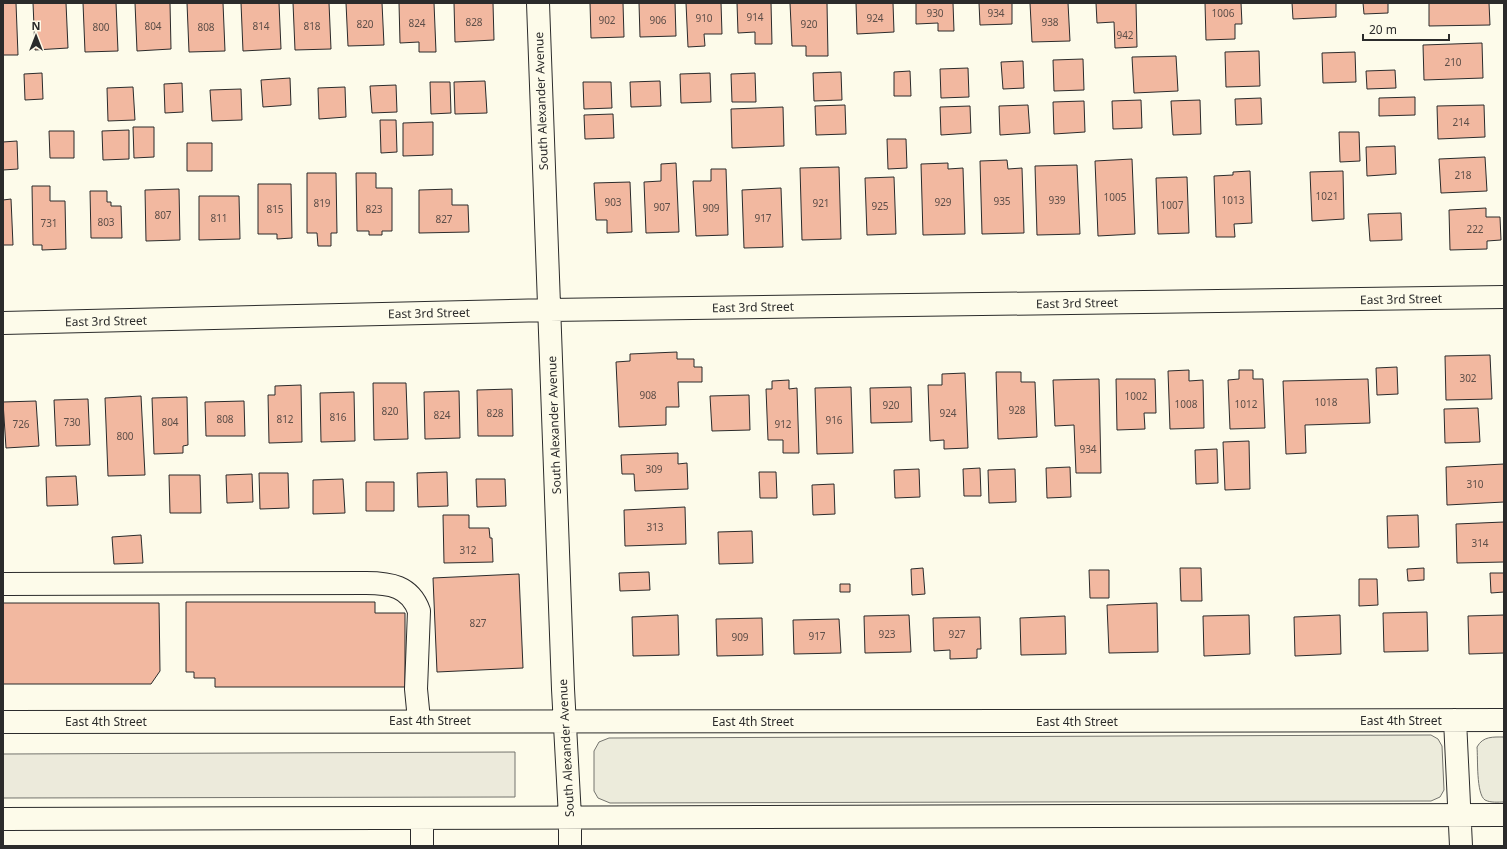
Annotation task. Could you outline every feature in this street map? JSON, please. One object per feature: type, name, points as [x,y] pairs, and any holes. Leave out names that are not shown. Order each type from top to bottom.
[{"type":"street","name":"South Alexander Avenue","points":[[538,3],[570,846]]},
{"type":"street","name":"East 3rd Street","points":[[3,323],[549,310],[1504,297]]},
{"type":"street","points":[[3,584],[366,583],[393,585],[410,596],[416,602],[419,611],[416,689],[419,720]]},
{"type":"street","name":"East 4th Street","points":[[3,722],[419,720],[1504,720]]},
{"type":"street","points":[[1455,720],[1461,846]]},
{"type":"street","points":[[3,819],[1504,815]]},
{"type":"street","points":[[422,819],[422,846]]},
{"type":"shaded area","points":[[1431,735],[1438,739],[1442,746],[1444,790],[1440,797],[1431,801],[610,803],[598,798],[594,791],[594,751],[599,742],[609,738]]},
{"type":"shaded area","points":[[1492,737],[1504,737],[1504,802],[1490,802],[1485,800],[1480,791],[1477,747],[1479,743],[1485,739]]},
{"type":"shaded area","points":[[515,752],[515,797],[3,798],[3,754]]},
{"type":"building","points":[[3,3],[16,3],[18,55],[3,55]]},
{"type":"building","points":[[33,3],[66,3],[68,48],[35,50]]},
{"type":"building","points":[[83,3],[116,3],[118,51],[85,52]]},
{"type":"building","points":[[135,3],[170,3],[171,49],[137,51]]},
{"type":"building","points":[[187,3],[223,3],[225,51],[189,52]]},
{"type":"building","points":[[241,3],[279,3],[281,49],[243,51]]},
{"type":"building","points":[[293,3],[329,3],[331,49],[295,50]]},
{"type":"building","points":[[346,3],[382,3],[384,45],[348,46]]},
{"type":"building","points":[[399,3],[434,3],[436,52],[419,52],[419,42],[400,43]]},
{"type":"building","points":[[454,3],[493,3],[494,40],[455,42]]},
{"type":"building","points":[[590,3],[623,3],[624,37],[591,38]]},
{"type":"building","points":[[639,3],[675,3],[676,36],[640,37]]},
{"type":"building","points":[[686,3],[721,3],[722,34],[704,34],[705,46],[688,47]]},
{"type":"building","points":[[737,3],[771,3],[772,44],[755,44],[755,32],[738,33]]},
{"type":"building","points":[[790,3],[827,3],[828,56],[806,56],[806,46],[792,46]]},
{"type":"building","points":[[856,3],[893,3],[894,32],[857,34]]},
{"type":"building","points":[[916,3],[953,3],[954,31],[938,31],[938,23],[916,24]]},
{"type":"building","points":[[979,3],[1012,3],[1012,24],[980,25]]},
{"type":"building","points":[[1030,3],[1068,3],[1070,41],[1032,42]]},
{"type":"building","points":[[1096,3],[1136,3],[1137,47],[1115,48],[1114,22],[1097,23]]},
{"type":"building","points":[[1205,3],[1241,3],[1242,24],[1235,24],[1235,39],[1206,40]]},
{"type":"building","points":[[1292,3],[1336,3],[1336,17],[1293,19]]},
{"type":"building","points":[[1363,3],[1388,3],[1388,13],[1364,14]]},
{"type":"building","points":[[1429,3],[1489,3],[1490,25],[1429,26]]},
{"type":"building","points":[[1482,43],[1483,78],[1424,80],[1423,45]]},
{"type":"building","points":[[1259,51],[1260,86],[1226,87],[1225,52]]},
{"type":"building","points":[[1355,52],[1356,82],[1323,83],[1322,53]]},
{"type":"building","points":[[1176,56],[1178,91],[1134,93],[1132,57]]},
{"type":"building","points":[[1083,59],[1084,90],[1054,91],[1053,60]]},
{"type":"building","points":[[1023,61],[1024,88],[1003,89],[1001,62]]},
{"type":"building","points":[[968,68],[969,97],[941,98],[940,69]]},
{"type":"building","points":[[1395,70],[1396,88],[1367,89],[1366,71]]},
{"type":"building","points":[[910,71],[911,96],[894,96],[894,72]]},
{"type":"building","points":[[841,72],[842,100],[814,101],[813,73]]},
{"type":"building","points":[[42,73],[43,99],[25,100],[24,74]]},
{"type":"building","points":[[710,73],[711,102],[681,103],[680,74]]},
{"type":"building","points":[[755,73],[756,102],[732,102],[731,74]]},
{"type":"building","points":[[290,78],[291,105],[263,107],[261,80]]},
{"type":"building","points":[[485,81],[487,113],[455,114],[454,82]]},
{"type":"building","points":[[660,81],[661,106],[631,107],[630,82]]},
{"type":"building","points":[[430,82],[450,82],[451,113],[431,114]]},
{"type":"building","points":[[583,82],[611,82],[612,108],[584,109]]},
{"type":"building","points":[[182,83],[183,112],[165,113],[164,84]]},
{"type":"building","points":[[396,85],[397,112],[372,113],[370,86]]},
{"type":"building","points":[[133,87],[135,120],[108,121],[107,88]]},
{"type":"building","points":[[345,87],[346,117],[319,119],[318,88]]},
{"type":"building","points":[[241,89],[242,120],[212,121],[210,90]]},
{"type":"building","points":[[1415,97],[1415,115],[1379,116],[1379,98]]},
{"type":"building","points":[[1261,98],[1262,124],[1236,125],[1235,99]]},
{"type":"building","points":[[1141,100],[1142,128],[1113,129],[1112,101]]},
{"type":"building","points":[[1200,100],[1201,134],[1173,135],[1171,101]]},
{"type":"building","points":[[1084,101],[1085,132],[1054,134],[1053,102]]},
{"type":"building","points":[[845,105],[846,134],[816,135],[815,106]]},
{"type":"building","points":[[1028,105],[1030,133],[1000,135],[999,106]]},
{"type":"building","points":[[1484,105],[1485,137],[1438,139],[1437,106]]},
{"type":"building","points":[[970,106],[971,133],[941,135],[940,107]]},
{"type":"building","points":[[783,107],[784,146],[732,148],[731,109]]},
{"type":"building","points":[[613,114],[614,138],[585,139],[584,115]]},
{"type":"building","points":[[380,120],[396,120],[397,152],[381,153]]},
{"type":"building","points":[[433,122],[433,155],[403,156],[403,123]]},
{"type":"building","points":[[133,127],[154,127],[154,157],[134,158]]},
{"type":"building","points":[[129,130],[129,159],[103,160],[102,131]]},
{"type":"building","points":[[49,131],[74,131],[74,158],[50,158]]},
{"type":"building","points":[[1339,132],[1359,132],[1360,161],[1340,162]]},
{"type":"building","points":[[887,139],[906,139],[907,168],[888,169]]},
{"type":"building","points":[[17,141],[18,169],[3,170],[3,142]]},
{"type":"building","points":[[187,143],[212,143],[212,171],[187,171]]},
{"type":"building","points":[[1395,146],[1396,174],[1367,176],[1366,147]]},
{"type":"building","points":[[1485,157],[1487,191],[1441,193],[1439,159]]},
{"type":"building","points":[[1132,159],[1135,234],[1098,236],[1095,161]]},
{"type":"building","points":[[1007,160],[1008,169],[1022,168],[1024,233],[982,234],[980,161]]},
{"type":"building","points":[[676,163],[679,232],[646,233],[644,182],[661,181],[661,164]]},
{"type":"building","points":[[948,163],[948,169],[963,168],[965,234],[923,235],[921,164]]},
{"type":"building","points":[[1077,165],[1080,234],[1037,235],[1035,166]]},
{"type":"building","points":[[839,167],[841,239],[802,240],[800,168]]},
{"type":"building","points":[[711,169],[726,169],[728,235],[696,236],[693,181],[711,181]]},
{"type":"building","points":[[1250,171],[1252,223],[1234,224],[1235,237],[1216,237],[1214,176],[1233,175],[1233,172]]},
{"type":"building","points":[[1343,171],[1344,219],[1312,221],[1310,172]]},
{"type":"building","points":[[307,173],[336,173],[337,233],[331,233],[331,246],[318,246],[317,233],[307,233]]},
{"type":"building","points":[[356,173],[376,173],[376,188],[392,188],[392,231],[382,231],[382,235],[369,235],[369,231],[357,231]]},
{"type":"building","points":[[894,177],[896,234],[867,235],[865,178]]},
{"type":"building","points":[[1187,177],[1189,233],[1158,234],[1156,178]]},
{"type":"building","points":[[630,182],[632,232],[607,233],[607,220],[596,220],[594,183]]},
{"type":"building","points":[[258,184],[291,184],[292,238],[277,239],[277,234],[258,234]]},
{"type":"building","points":[[32,186],[50,186],[50,201],[65,201],[66,249],[42,250],[42,245],[33,245]]},
{"type":"building","points":[[781,188],[783,247],[744,248],[742,190]]},
{"type":"building","points":[[179,189],[180,240],[146,241],[145,190]]},
{"type":"building","points":[[452,189],[452,205],[468,205],[469,232],[419,233],[419,190]]},
{"type":"building","points":[[90,191],[107,191],[107,202],[111,202],[111,206],[121,206],[122,238],[91,238]]},
{"type":"building","points":[[199,196],[239,196],[240,239],[199,240]]},
{"type":"building","points":[[11,199],[13,245],[3,245],[3,200]]},
{"type":"building","points":[[1486,208],[1486,217],[1500,217],[1501,240],[1487,241],[1487,249],[1450,250],[1449,210]]},
{"type":"building","points":[[1401,213],[1402,240],[1370,241],[1368,214]]},
{"type":"building","points":[[677,352],[677,359],[694,359],[694,367],[702,367],[702,382],[678,382],[679,407],[666,407],[666,425],[619,427],[616,362],[630,361],[630,354]]},
{"type":"building","points":[[1490,355],[1492,399],[1446,400],[1445,356]]},
{"type":"building","points":[[1397,367],[1398,394],[1377,395],[1376,368]]},
{"type":"building","points":[[1189,370],[1189,381],[1203,380],[1204,428],[1170,429],[1168,371]]},
{"type":"building","points":[[1239,370],[1253,370],[1253,379],[1263,379],[1265,428],[1230,429],[1228,380],[1239,379]]},
{"type":"building","points":[[996,372],[1021,372],[1021,382],[1035,382],[1037,437],[998,439]]},
{"type":"building","points":[[965,373],[968,448],[944,449],[944,440],[930,441],[928,385],[942,385],[942,374]]},
{"type":"building","points":[[1099,379],[1101,473],[1076,473],[1074,425],[1055,426],[1053,380]]},
{"type":"building","points":[[1116,379],[1155,379],[1156,413],[1144,413],[1145,429],[1117,430]]},
{"type":"building","points":[[1368,379],[1370,423],[1305,425],[1306,453],[1286,454],[1283,381]]},
{"type":"building","points":[[789,380],[789,389],[797,388],[799,453],[783,453],[783,440],[768,440],[766,389],[772,389],[772,381]]},
{"type":"building","points":[[373,383],[406,383],[408,439],[374,440]]},
{"type":"building","points":[[301,385],[302,442],[269,443],[268,395],[275,395],[275,386]]},
{"type":"building","points":[[851,387],[853,453],[817,454],[815,388]]},
{"type":"building","points":[[911,387],[912,422],[871,423],[870,388]]},
{"type":"building","points":[[512,389],[513,436],[478,436],[477,390]]},
{"type":"building","points":[[459,391],[460,438],[425,439],[424,392]]},
{"type":"building","points":[[354,392],[355,441],[321,442],[320,393]]},
{"type":"building","points":[[749,395],[750,430],[712,431],[710,396]]},
{"type":"building","points":[[141,396],[145,475],[108,476],[105,398]]},
{"type":"building","points":[[187,397],[188,445],[183,446],[183,453],[154,454],[152,398]]},
{"type":"building","points":[[88,399],[90,445],[56,446],[54,400]]},
{"type":"building","points":[[36,401],[39,446],[6,448],[3,402]]},
{"type":"building","points":[[244,401],[245,436],[206,436],[205,402]]},
{"type":"building","points":[[1478,408],[1480,442],[1445,443],[1444,409]]},
{"type":"building","points":[[1249,441],[1250,489],[1225,490],[1223,442]]},
{"type":"building","points":[[1217,449],[1218,483],[1196,484],[1195,450]]},
{"type":"building","points":[[678,453],[678,464],[687,463],[688,489],[635,491],[634,474],[622,474],[621,455]]},
{"type":"building","points":[[1504,464],[1504,502],[1447,505],[1446,467]]},
{"type":"building","points":[[1070,467],[1071,497],[1047,498],[1046,468]]},
{"type":"building","points":[[980,468],[981,496],[964,496],[963,469]]},
{"type":"building","points":[[919,469],[920,497],[895,498],[894,470]]},
{"type":"building","points":[[1015,469],[1016,502],[989,503],[988,470]]},
{"type":"building","points":[[447,472],[448,506],[418,507],[417,473]]},
{"type":"building","points":[[759,472],[776,472],[777,498],[760,498]]},
{"type":"building","points":[[259,473],[288,473],[289,508],[260,509]]},
{"type":"building","points":[[252,474],[253,502],[227,503],[226,475]]},
{"type":"building","points":[[169,475],[200,475],[201,513],[170,513]]},
{"type":"building","points":[[76,476],[78,505],[47,506],[46,477]]},
{"type":"building","points":[[343,479],[345,513],[313,514],[313,480]]},
{"type":"building","points":[[476,479],[505,479],[506,506],[477,507]]},
{"type":"building","points":[[366,482],[394,482],[394,511],[366,511]]},
{"type":"building","points":[[834,484],[835,514],[813,515],[812,485]]},
{"type":"building","points":[[685,507],[686,544],[625,546],[624,510]]},
{"type":"building","points":[[443,515],[469,515],[469,528],[489,528],[490,538],[492,538],[493,562],[444,563]]},
{"type":"building","points":[[1418,515],[1419,547],[1388,548],[1387,516]]},
{"type":"building","points":[[1504,522],[1504,562],[1457,563],[1456,524]]},
{"type":"building","points":[[752,531],[753,563],[719,564],[718,532]]},
{"type":"building","points":[[141,535],[143,563],[114,564],[112,537]]},
{"type":"building","points":[[923,568],[925,594],[912,595],[911,569]]},
{"type":"building","points":[[1180,568],[1201,568],[1202,601],[1181,601]]},
{"type":"building","points":[[1424,568],[1424,580],[1408,581],[1407,569]]},
{"type":"building","points":[[1089,570],[1109,570],[1109,598],[1090,598]]},
{"type":"building","points":[[649,572],[650,590],[620,591],[619,573]]},
{"type":"building","points":[[1490,573],[1504,573],[1504,592],[1491,593]]},
{"type":"building","points":[[519,574],[523,668],[437,672],[433,578]]},
{"type":"building","points":[[1359,579],[1377,579],[1378,605],[1359,606]]},
{"type":"building","points":[[840,584],[850,584],[850,592],[840,592]]},
{"type":"building","points":[[186,602],[375,602],[375,613],[405,613],[405,687],[215,687],[215,678],[194,678],[194,672],[186,672]]},
{"type":"building","points":[[3,603],[159,603],[160,671],[151,684],[3,684]]},
{"type":"building","points":[[1157,603],[1158,652],[1109,653],[1107,605]]},
{"type":"building","points":[[1427,612],[1428,651],[1384,652],[1383,613]]},
{"type":"building","points":[[678,615],[679,655],[633,656],[632,617]]},
{"type":"building","points":[[909,615],[911,652],[865,653],[864,616]]},
{"type":"building","points":[[1249,615],[1250,654],[1204,656],[1203,616]]},
{"type":"building","points":[[1340,615],[1341,654],[1295,656],[1294,617]]},
{"type":"building","points":[[1504,615],[1504,653],[1469,654],[1468,616]]},
{"type":"building","points":[[1065,616],[1066,654],[1021,655],[1020,618]]},
{"type":"building","points":[[980,617],[981,649],[977,649],[977,658],[950,659],[950,650],[934,651],[933,618]]},
{"type":"building","points":[[762,618],[763,655],[717,656],[716,619]]},
{"type":"building","points":[[839,619],[841,653],[794,654],[793,620]]}]
